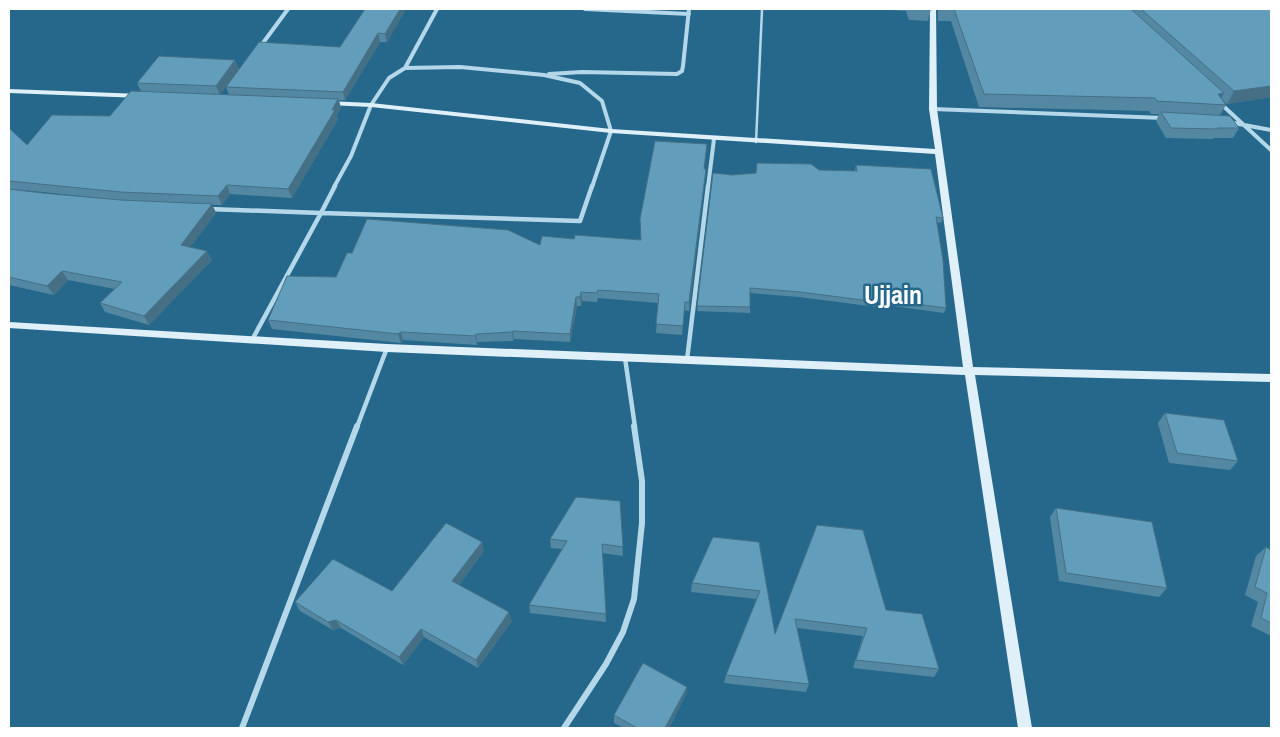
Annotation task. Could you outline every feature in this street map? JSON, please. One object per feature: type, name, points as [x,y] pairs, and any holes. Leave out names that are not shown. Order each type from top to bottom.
[{"type":"street","points":[[255,54],[288,9]]},
{"type":"street","points":[[252,340],[351,156],[371,105],[389,78],[405,68],[437,9]]},
{"type":"street","points":[[585,9],[689,14]]},
{"type":"street","points":[[544,75],[582,72],[677,74],[682,71],[683,66],[689,9]]},
{"type":"street","points":[[933,9],[933,109],[969,371],[1025,728]]},
{"type":"street","points":[[202,208],[580,222],[611,131],[602,101],[580,83],[544,75],[460,67],[405,68]]},
{"type":"street","points":[[9,91],[154,97]]},
{"type":"street","points":[[1213,96],[1271,150]]},
{"type":"street","points":[[321,103],[371,105],[611,131],[756,142],[940,152]]},
{"type":"street","points":[[933,109],[1172,118]]},
{"type":"street","points":[[1226,122],[1242,123],[1271,130]]},
{"type":"street","points":[[687,360],[714,139]]},
{"type":"street","points":[[9,325],[387,348],[625,358],[969,371],[1271,378]]},
{"type":"street","points":[[242,728],[387,348]]},
{"type":"street","points":[[564,728],[606,664],[622,632],[634,599],[642,522],[642,481],[625,358]]},
{"type":"lane","points":[[756,142],[762,10]]},
{"type":"building","points":[[365,9],[400,9],[385,34],[378,33],[343,92],[226,87],[259,42],[340,47]]},
{"type":"building","points":[[954,9],[1131,9],[1224,93],[1218,94],[1226,105],[1157,101],[1155,98],[984,94]]},
{"type":"building","points":[[1141,9],[1271,9],[1271,86],[1234,91]]},
{"type":"building","points":[[159,56],[235,60],[216,86],[137,83]]},
{"type":"building","points":[[131,91],[338,99],[332,110],[335,110],[288,189],[227,185],[218,196],[121,192],[9,181],[9,128],[27,145],[52,115],[110,116]]},
{"type":"building","points":[[1161,112],[1230,116],[1239,128],[1171,128]]},
{"type":"building","points":[[655,141],[707,144],[704,169],[706,169],[689,302],[685,302],[683,326],[656,324],[659,294],[598,290],[597,293],[581,292],[580,297],[576,297],[570,334],[513,331],[476,334],[475,336],[401,332],[398,334],[268,320],[287,276],[336,277],[347,253],[352,253],[367,219],[508,230],[540,245],[542,236],[574,239],[575,235],[641,240],[640,219]]},
{"type":"building","points":[[757,163],[811,164],[819,170],[857,171],[856,165],[931,169],[943,218],[936,217],[943,260],[946,308],[878,299],[878,302],[750,288],[750,307],[697,306],[713,173],[732,175],[756,173]]},
{"type":"building","points":[[9,189],[121,200],[212,204],[181,245],[207,251],[144,316],[100,303],[122,282],[62,271],[47,286],[9,277]]},
{"type":"building","points":[[1165,413],[1224,420],[1238,461],[1177,453]]},
{"type":"building","points":[[576,497],[620,501],[623,547],[602,544],[606,614],[529,605],[567,541],[550,539]]},
{"type":"building","points":[[1056,508],[1152,522],[1167,588],[1066,573]]},
{"type":"building","points":[[446,523],[482,542],[452,581],[509,612],[476,660],[421,629],[399,657],[336,620],[328,622],[295,602],[333,559],[392,591]]},
{"type":"building","points":[[817,525],[863,530],[886,610],[922,614],[939,669],[856,660],[867,628],[795,619],[809,684],[726,675],[760,591],[692,583],[713,537],[759,542],[775,634]]},
{"type":"building","points":[[1266,547],[1271,550],[1271,623],[1261,618],[1267,593],[1255,587]]},
{"type":"building","points":[[643,663],[687,687],[665,728],[637,728],[614,715]]},
{"type":"district","name":"Ujjain","points":[[893,294]]}]
